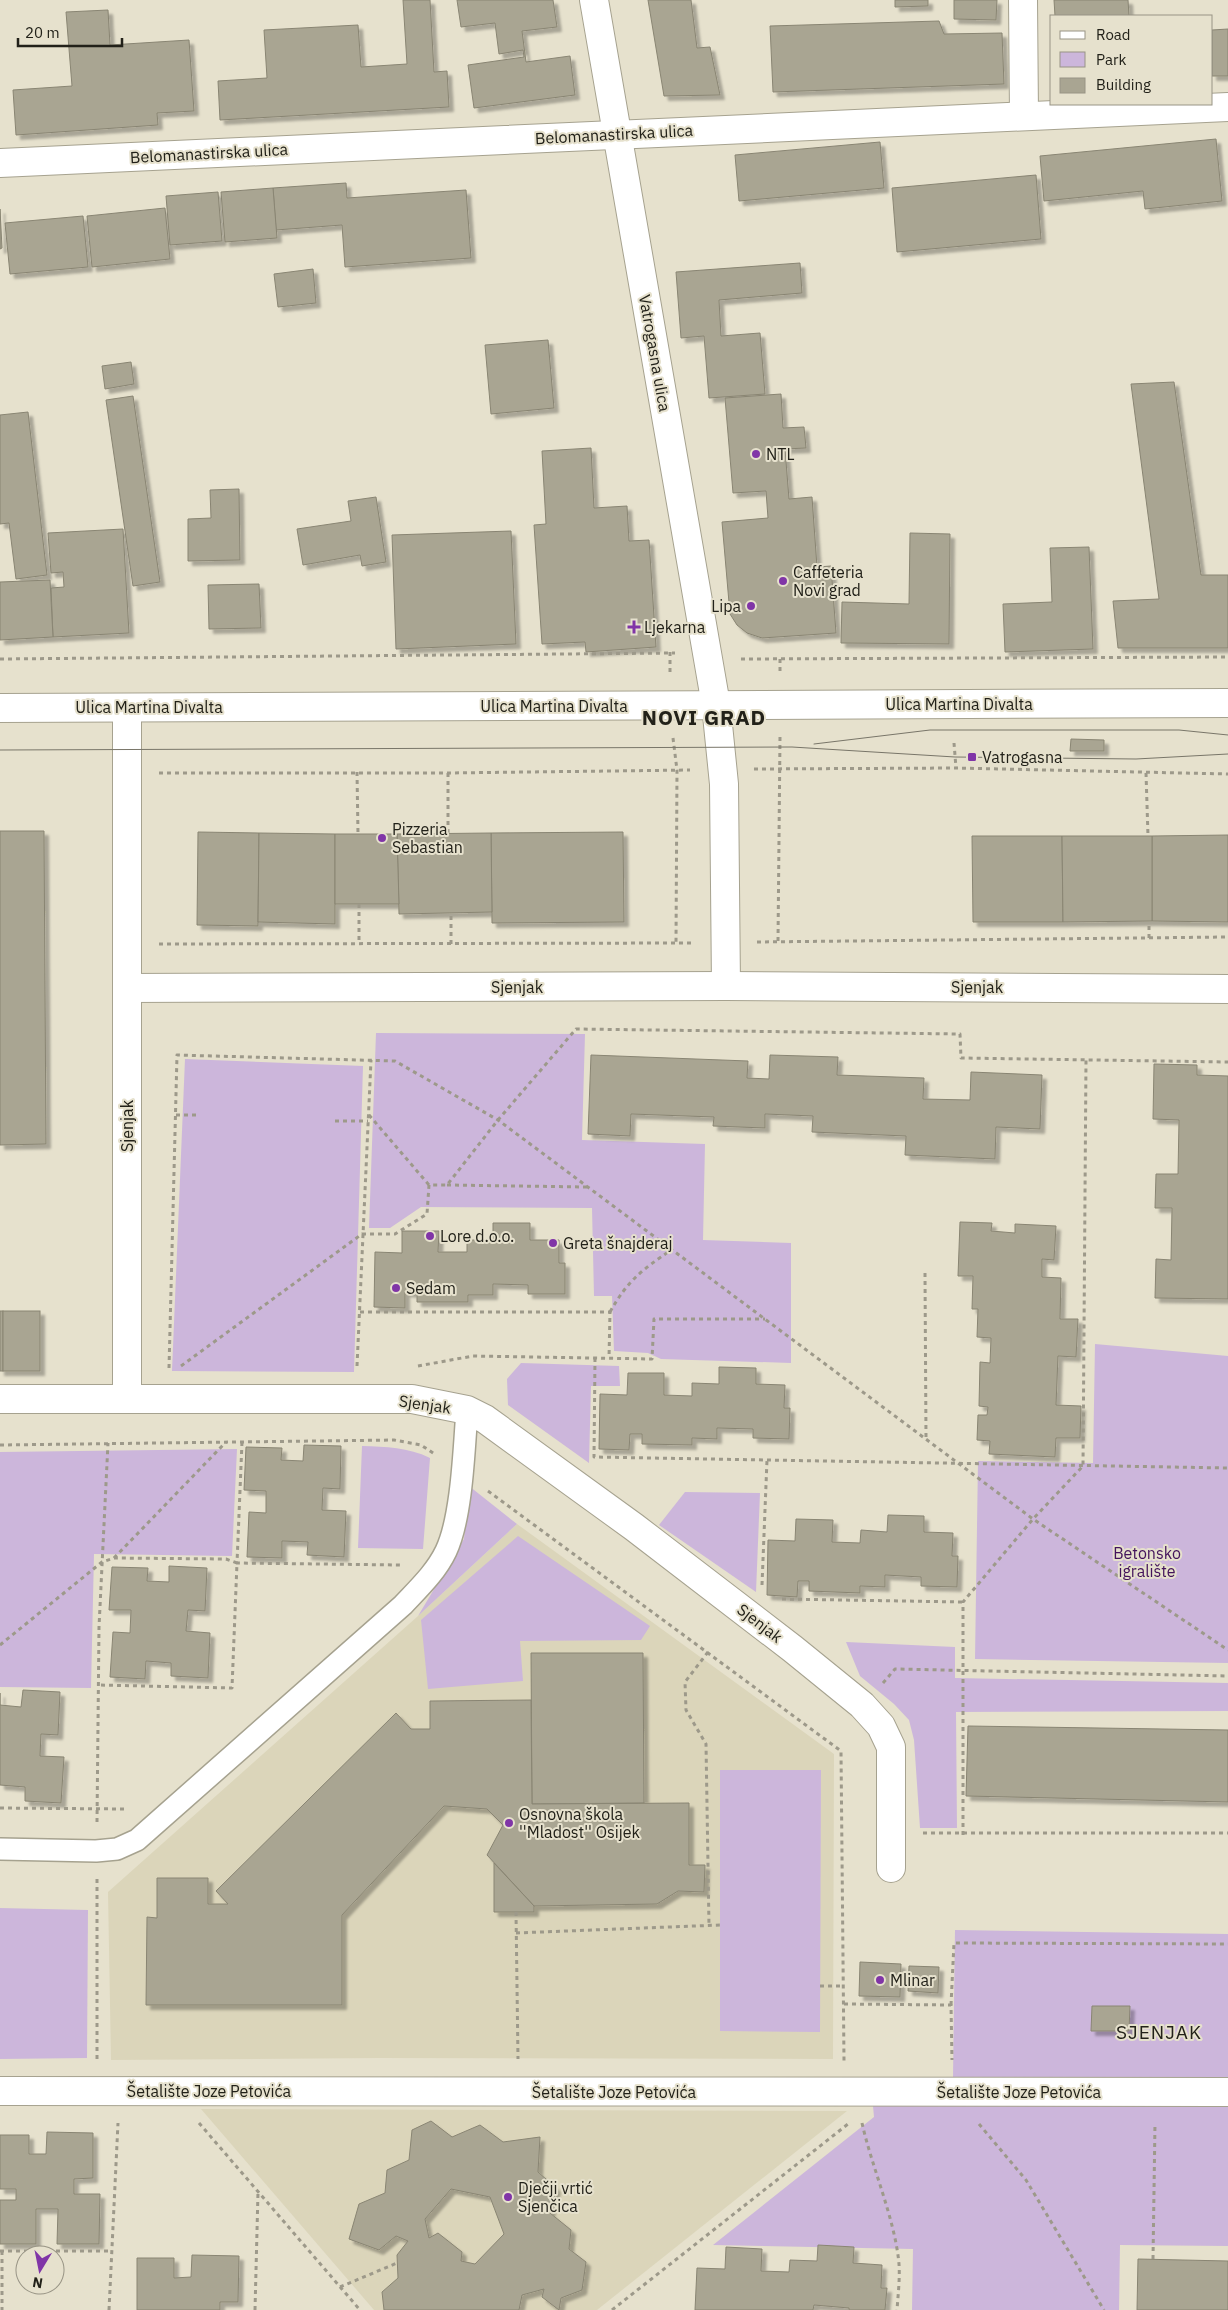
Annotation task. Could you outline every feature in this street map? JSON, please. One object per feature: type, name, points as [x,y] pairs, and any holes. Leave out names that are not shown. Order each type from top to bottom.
[{"type":"street","name":"Vatrogasna ulica","points":[[594,0],[616,134],[704,626],[716,705]]},
{"type":"street","points":[[1023,0],[1024,116]]},
{"type":"street","name":"Belomanastirska ulica","points":[[0,163],[1228,107]]},
{"type":"street","name":"Ulica Martina Divalta","points":[[0,708],[1228,703]]},
{"type":"street","points":[[716,705],[724,769],[726,986]]},
{"type":"street","name":"Sjenjak","points":[[127,708],[127,1387],[412,1399],[467,1410],[502,1430],[634,1527],[793,1649],[862,1705],[881,1726],[891,1747],[891,1868]]},
{"type":"street","name":"Sjenjak","points":[[127,988],[726,986],[1228,988]]},
{"type":"street","points":[[0,1398],[127,1387]]},
{"type":"street","name":"Šetalište Joze Petovića","points":[[0,2091],[518,2092],[855,2100],[952,2092],[1228,2092]]},
{"type":"lane","points":[[0,1849],[117,1849],[137,1840],[403,1605],[437,1566],[447,1549],[454,1524],[462,1471],[467,1410]]},
{"type":"path","points":[[670,652],[670,705],[677,770],[676,942]]},
{"type":"path","points":[[0,659],[670,652],[708,659],[1228,657]]},
{"type":"path","points":[[778,941],[780,659]]},
{"type":"path","points":[[954,743],[956,768]]},
{"type":"path","points":[[157,773],[448,773],[956,768],[1228,774]]},
{"type":"path","points":[[357,772],[358,834]]},
{"type":"path","points":[[448,773],[448,833]]},
{"type":"path","points":[[1146,773],[1148,836]]},
{"type":"path","points":[[359,904],[359,944]]},
{"type":"path","points":[[451,913],[451,944]]},
{"type":"path","points":[[1149,922],[1149,938]]},
{"type":"path","points":[[150,944],[725,943],[1228,937]]},
{"type":"path","points":[[447,1185],[498,1120],[576,1029],[960,1034],[961,1058],[1228,1062]]},
{"type":"path","points":[[127,1387],[169,1376],[177,1055],[395,1061],[498,1120],[1033,1519],[1228,1650]]},
{"type":"path","points":[[963,1834],[963,1602],[1033,1519],[1083,1466],[1086,1059]]},
{"type":"path","points":[[357,1368],[371,1060]]},
{"type":"path","points":[[177,1370],[362,1234],[395,1234],[427,1214],[428,1185],[368,1114]]},
{"type":"path","points":[[176,1115],[196,1115]]},
{"type":"path","points":[[335,1121],[368,1122]]},
{"type":"path","points":[[428,1185],[588,1187]]},
{"type":"path","points":[[608,1358],[610,1312],[624,1289],[640,1272],[671,1250]]},
{"type":"path","points":[[926,1273],[926,1438]]},
{"type":"path","points":[[360,1312],[610,1312]]},
{"type":"path","points":[[415,1366],[473,1356],[652,1359],[654,1319],[765,1319]]},
{"type":"path","points":[[595,1358],[594,1457],[1228,1468]]},
{"type":"path","points":[[0,1445],[394,1440],[421,1445],[462,1471],[841,1751],[844,2004],[855,2100],[869,2155],[887,2206],[899,2264],[897,2310]]},
{"type":"path","points":[[114,1558],[226,1442]]},
{"type":"path","points":[[98,1685],[232,1688],[242,1442]]},
{"type":"path","points":[[108,1443],[98,1685],[96,1850],[108,2091],[112,2251],[109,2310]]},
{"type":"path","points":[[762,1590],[766,1460]]},
{"type":"path","points":[[0,1645],[102,1562],[114,1558],[226,1559],[237,1563],[409,1565]]},
{"type":"path","points":[[781,1599],[963,1602]]},
{"type":"path","points":[[708,1652],[685,1682],[686,1710],[706,1744],[709,1926]]},
{"type":"path","points":[[862,1705],[895,1670],[1228,1676]]},
{"type":"path","points":[[892,1833],[1228,1833]]},
{"type":"path","points":[[516,1912],[518,2092]]},
{"type":"path","points":[[516,1933],[720,1925]]},
{"type":"path","points":[[1104,2310],[1026,2180],[952,2092],[951,2005],[954,1942],[1228,1944]]},
{"type":"path","points":[[820,1986],[844,1986]]},
{"type":"path","points":[[844,2004],[951,2005]]},
{"type":"path","points":[[171,2091],[360,2310]]},
{"type":"path","points":[[1153,2259],[1156,2092]]},
{"type":"path","points":[[612,2310],[855,2100]]},
{"type":"path","points":[[255,2310],[258,2192]]},
{"type":"path","points":[[2,2310],[1,2251],[112,2251]]},
{"type":"path","points":[[340,2287],[397,2263]]},
{"type":"shaded area","name":"Osnovna škola ''Mladost'' Osijek","points":[[517,1524],[834,1754],[833,2059],[378,2058],[111,2060],[108,1892],[418,1616]]},
{"type":"shaded area","name":"Dječji vrtić Sjenčica","points":[[201,2109],[847,2111],[597,2310],[374,2310]]},
{"type":"green space","points":[[376,1033],[585,1034],[582,1140],[705,1144],[703,1240],[791,1243],[791,1363],[661,1359],[648,1353],[614,1351],[612,1296],[594,1296],[592,1208],[421,1207],[390,1228],[369,1228]]},
{"type":"green space","points":[[185,1059],[363,1066],[354,1372],[172,1371]]},
{"type":"green space","name":"Betonsko igralište","points":[[1095,1344],[1228,1356],[1228,1663],[975,1659],[978,1461],[1093,1463]]},
{"type":"green space","points":[[521,1363],[619,1366],[620,1386],[591,1386],[589,1463],[508,1405],[507,1379]]},
{"type":"green space","points":[[362,1446],[405,1450],[430,1458],[423,1549],[358,1548]]},
{"type":"green space","points":[[237,1449],[232,1556],[94,1554],[91,1688],[0,1687],[0,1452]]},
{"type":"green space","points":[[469,1486],[517,1524],[418,1616],[464,1539]]},
{"type":"green space","points":[[685,1492],[760,1493],[756,1592],[659,1525]]},
{"type":"green space","points":[[518,1536],[650,1626],[641,1640],[520,1641],[523,1681],[428,1689],[421,1620]]},
{"type":"green space","points":[[846,1642],[955,1647],[955,1678],[1228,1683],[1228,1711],[956,1712],[957,1828],[920,1828],[914,1740],[909,1720],[894,1704],[860,1676]]},
{"type":"green space","points":[[720,1770],[821,1770],[820,2032],[720,2031]]},
{"type":"green space","points":[[0,1908],[88,1910],[87,2058],[0,2059]]},
{"type":"green space","points":[[955,1930],[1228,1934],[1228,2082],[953,2078]]},
{"type":"green space","points":[[872,2095],[1228,2099],[1228,2246],[1120,2245],[1119,2310],[912,2310],[913,2249],[713,2245],[874,2117]]},
{"type":"building","points":[[403,0],[430,0],[434,72],[447,71],[449,107],[220,120],[218,81],[267,78],[264,30],[358,25],[361,67],[407,64]]},
{"type":"building","points":[[457,0],[553,0],[557,27],[522,31],[526,62],[570,56],[575,95],[474,108],[468,65],[524,57],[523,50],[499,54],[495,23],[461,27]]},
{"type":"building","points":[[648,0],[691,0],[697,48],[710,47],[720,95],[664,96]]},
{"type":"building","points":[[895,0],[928,0],[928,6],[895,7]]},
{"type":"building","points":[[954,0],[997,0],[996,20],[954,19]]},
{"type":"building","points":[[1054,0],[1128,0],[1129,15],[1055,15]]},
{"type":"building","points":[[108,10],[110,45],[189,40],[194,111],[157,113],[158,125],[16,135],[13,90],[72,86],[66,12]]},
{"type":"building","points":[[939,21],[944,34],[1002,33],[1004,84],[773,92],[770,26]]},
{"type":"building","points":[[1228,29],[1228,76],[1213,76],[1213,30]]},
{"type":"building","points":[[1216,139],[1222,201],[1145,209],[1143,191],[1044,201],[1040,156]]},
{"type":"building","points":[[880,142],[884,188],[739,201],[735,155]]},
{"type":"building","points":[[1036,175],[1041,239],[897,252],[892,188]]},
{"type":"building","points":[[346,183],[347,198],[466,190],[471,258],[345,267],[342,225],[276,230],[273,188]]},
{"type":"building","points":[[273,188],[277,238],[225,242],[221,192]]},
{"type":"building","points":[[218,192],[222,241],[170,245],[166,196]]},
{"type":"building","points":[[165,208],[170,259],[92,267],[87,216]]},
{"type":"building","points":[[0,209],[2,248],[0,249]]},
{"type":"building","points":[[83,216],[88,267],[10,274],[5,223]]},
{"type":"building","points":[[800,263],[802,293],[719,300],[721,336],[760,333],[765,394],[709,398],[704,336],[681,338],[676,272]]},
{"type":"building","points":[[313,269],[316,303],[278,307],[274,274]]},
{"type":"building","points":[[548,340],[554,408],[491,414],[485,345]]},
{"type":"building","points":[[131,362],[134,384],[105,389],[102,366]]},
{"type":"building","points":[[1174,382],[1201,575],[1228,575],[1228,648],[1118,648],[1113,601],[1159,599],[1131,384]]},
{"type":"building","points":[[781,394],[783,428],[804,427],[806,448],[785,449],[789,499],[812,497],[817,567],[831,566],[836,633],[762,638],[747,633],[737,625],[730,614],[722,522],[768,518],[766,491],[733,493],[725,398]]},
{"type":"building","points":[[133,396],[160,582],[133,586],[106,400]]},
{"type":"building","points":[[28,412],[47,575],[16,579],[9,523],[0,524],[0,415]]},
{"type":"building","points":[[591,448],[594,508],[627,506],[629,541],[649,540],[656,647],[586,652],[585,642],[542,644],[534,525],[546,524],[542,451]]},
{"type":"building","points":[[239,489],[240,560],[188,561],[188,519],[211,518],[210,490]]},
{"type":"building","points":[[376,497],[386,562],[362,566],[360,555],[303,565],[297,529],[351,521],[348,501]]},
{"type":"building","points":[[123,529],[129,633],[53,637],[51,588],[64,587],[63,572],[51,573],[48,533]]},
{"type":"building","points":[[511,531],[516,644],[396,649],[392,535]]},
{"type":"building","points":[[910,533],[950,534],[949,644],[841,643],[842,602],[909,604]]},
{"type":"building","points":[[1089,547],[1093,649],[1005,652],[1003,604],[1052,602],[1050,548]]},
{"type":"building","points":[[50,580],[53,637],[0,640],[0,582]]},
{"type":"building","points":[[259,584],[261,628],[209,629],[208,585]]},
{"type":"building","points":[[1071,739],[1104,740],[1104,751],[1070,751]]},
{"type":"building","points":[[0,831],[44,831],[46,1144],[0,1145]]},
{"type":"building","points":[[198,832],[259,833],[258,926],[197,925]]},
{"type":"building","points":[[623,832],[624,922],[492,923],[491,833]]},
{"type":"building","points":[[259,833],[335,834],[335,924],[258,922]]},
{"type":"building","points":[[491,833],[492,912],[399,914],[397,834]]},
{"type":"building","points":[[335,834],[397,834],[399,904],[335,904]]},
{"type":"building","points":[[1228,835],[1228,922],[1152,921],[1152,836]]},
{"type":"building","points":[[972,836],[1062,836],[1063,922],[973,922]]},
{"type":"building","points":[[1062,836],[1152,836],[1152,921],[1063,922]]},
{"type":"building","points":[[591,1055],[748,1061],[747,1078],[769,1079],[770,1055],[838,1057],[837,1075],[924,1078],[923,1099],[970,1100],[971,1072],[1042,1075],[1040,1129],[996,1127],[995,1159],[905,1155],[906,1136],[812,1132],[813,1116],[765,1114],[765,1128],[713,1126],[714,1117],[631,1114],[630,1136],[588,1134]]},
{"type":"building","points":[[1154,1064],[1197,1065],[1197,1075],[1228,1076],[1228,1299],[1155,1298],[1156,1259],[1171,1260],[1172,1208],[1155,1208],[1156,1174],[1178,1174],[1179,1120],[1153,1119]]},
{"type":"building","points":[[960,1222],[992,1223],[991,1231],[1015,1233],[1015,1224],[1056,1226],[1054,1260],[1042,1259],[1042,1277],[1061,1278],[1060,1319],[1078,1319],[1076,1357],[1058,1356],[1056,1405],[1081,1406],[1080,1438],[1056,1438],[1055,1457],[989,1454],[990,1441],[977,1440],[978,1415],[987,1415],[988,1407],[979,1406],[980,1362],[990,1363],[991,1338],[977,1337],[978,1309],[972,1309],[973,1276],[958,1276]]},
{"type":"building","points":[[493,1223],[530,1223],[530,1240],[559,1240],[559,1263],[565,1263],[565,1294],[528,1294],[528,1285],[493,1284],[493,1295],[468,1295],[468,1302],[417,1302],[417,1293],[405,1292],[405,1308],[374,1307],[375,1252],[402,1253],[402,1231],[439,1231],[438,1252],[467,1252],[467,1240],[493,1240]]},
{"type":"building","points":[[0,1311],[3,1311],[3,1371],[0,1371]]},
{"type":"building","points":[[3,1311],[40,1311],[40,1371],[3,1371]]},
{"type":"building","points":[[719,1367],[756,1368],[756,1384],[785,1385],[784,1408],[790,1408],[789,1439],[753,1438],[753,1429],[717,1428],[717,1439],[692,1438],[692,1445],[642,1444],[642,1434],[630,1434],[629,1450],[599,1449],[600,1394],[627,1395],[628,1373],[664,1373],[664,1395],[692,1396],[692,1383],[719,1384]]},
{"type":"building","points":[[304,1445],[341,1446],[340,1489],[323,1488],[322,1510],[346,1511],[344,1557],[307,1555],[308,1542],[282,1541],[282,1558],[247,1557],[249,1512],[266,1513],[266,1491],[244,1490],[246,1447],[282,1448],[281,1460],[303,1461]]},
{"type":"building","points":[[888,1515],[924,1516],[924,1532],[953,1533],[952,1556],[958,1556],[957,1587],[921,1586],[921,1577],[885,1575],[885,1587],[860,1586],[860,1593],[809,1591],[809,1581],[798,1581],[797,1597],[767,1595],[768,1540],[795,1541],[796,1519],[833,1520],[832,1542],[860,1543],[861,1530],[887,1532]]},
{"type":"building","points":[[169,1566],[207,1568],[205,1611],[188,1610],[186,1631],[210,1633],[208,1678],[171,1676],[171,1663],[146,1661],[145,1679],[110,1677],[113,1632],[130,1633],[131,1610],[109,1610],[112,1567],[148,1568],[147,1581],[169,1582]]},
{"type":"building","points":[[531,1653],[643,1653],[644,1803],[532,1804]]},
{"type":"building","points":[[23,1690],[60,1692],[58,1735],[41,1734],[40,1756],[64,1757],[61,1803],[25,1801],[25,1787],[0,1785],[0,1705],[21,1707]]},
{"type":"building","points":[[531,1700],[532,1804],[689,1803],[689,1865],[705,1865],[704,1892],[678,1891],[657,1904],[534,1906],[487,1855],[503,1825],[487,1809],[444,1806],[342,1915],[342,2005],[146,2005],[147,1917],[157,1918],[157,1878],[208,1878],[208,1904],[228,1904],[216,1891],[396,1713],[411,1729],[430,1729],[430,1701]]},
{"type":"building","points":[[968,1726],[1228,1730],[1228,1802],[966,1796]]},
{"type":"building","points":[[494,1863],[534,1906],[534,1912],[494,1912]]},
{"type":"building","name":"Mlinar","points":[[860,1962],[901,1964],[900,1997],[859,1996]]},
{"type":"building","points":[[909,1966],[939,1967],[938,1993],[908,1991]]},
{"type":"building","points":[[1092,2006],[1130,2006],[1129,2031],[1091,2031]]},
{"type":"building","points":[[431,2121],[452,2137],[480,2125],[503,2142],[540,2137],[538,2172],[556,2188],[550,2213],[571,2230],[569,2249],[586,2262],[582,2290],[561,2298],[559,2310],[542,2297],[544,2289],[522,2295],[519,2310],[384,2310],[382,2292],[398,2278],[397,2255],[408,2241],[396,2236],[379,2250],[349,2239],[359,2204],[385,2193],[387,2170],[409,2160],[412,2130]],"holes":[[[451,2189],[490,2197],[504,2234],[475,2264],[461,2261],[462,2252],[438,2233],[429,2238],[425,2219]]]},
{"type":"building","points":[[47,2132],[93,2133],[93,2178],[74,2179],[74,2194],[100,2194],[99,2244],[57,2244],[58,2209],[36,2209],[36,2244],[0,2244],[0,2200],[16,2200],[16,2189],[0,2189],[0,2135],[29,2135],[29,2154],[46,2154]]},
{"type":"building","points":[[818,2245],[854,2247],[853,2263],[882,2265],[881,2288],[887,2288],[885,2310],[849,2310],[849,2308],[814,2305],[813,2310],[695,2310],[697,2268],[725,2269],[726,2247],[762,2249],[761,2271],[789,2272],[790,2260],[817,2261]]},
{"type":"building","points":[[192,2255],[239,2256],[238,2302],[220,2302],[220,2310],[137,2310],[137,2258],[174,2258],[174,2278],[191,2277]]},
{"type":"building","points":[[1138,2259],[1228,2261],[1228,2310],[1137,2310]]},
{"type":"tram line","points":[[814,744],[930,730],[1179,730],[1228,735]]},
{"type":"tram line","points":[[0,750],[792,747],[955,757],[1136,759],[1228,754]]},
{"type":"place","name":"NTL","points":[[756,454]]},
{"type":"place","name":"Caffeteria Novi grad","points":[[783,581]]},
{"type":"place","name":"Lipa","points":[[751,606]]},
{"type":"place","name":"Ljekarna","points":[[634,627]]},
{"type":"place","name":"Vatrogasna","points":[[972,757]]},
{"type":"place","name":"Pizzeria Sebastian","points":[[382,838]]},
{"type":"place","name":"Lore d.o.o.","points":[[430,1236]]},
{"type":"place","name":"Greta šnajderaj","points":[[553,1243]]},
{"type":"place","name":"Sedam","points":[[396,1288]]},
{"type":"place","name":"Osnovna škola ''Mladost'' Osijek","points":[[509,1823]]},
{"type":"place","name":"Mlinar","points":[[880,1980]]},
{"type":"place","name":"Dječji vrtić Sjenčica","points":[[508,2197]]},
{"type":"district","name":"NOVI GRAD","points":[[704,718]]},
{"type":"district","name":"SJENJAK","points":[[1159,2032]]}]
